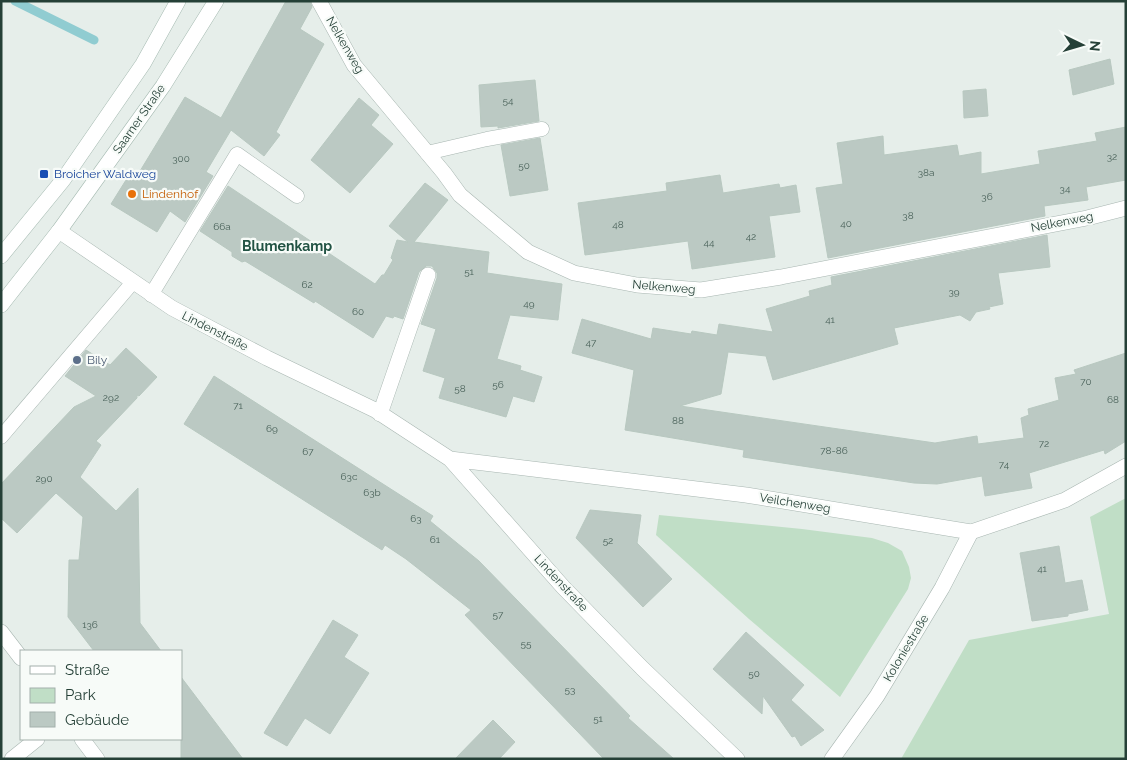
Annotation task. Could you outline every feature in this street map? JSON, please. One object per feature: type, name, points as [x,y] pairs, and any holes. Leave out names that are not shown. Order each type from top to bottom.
[{"type":"street","points":[[1,256],[63,180],[143,64],[178,1]]},
{"type":"street","name":"Saarner Straße","points":[[1,305],[59,231],[163,86],[216,1]]},
{"type":"street","name":"Nelkenweg","points":[[319,1],[354,65],[460,195],[528,252],[574,273],[637,285],[701,290],[781,277],[1087,218],[1126,208]]},
{"type":"street","name":"Lindenstraße","points":[[59,231],[172,308],[380,414],[450,459],[563,587],[642,668],[737,759]]},
{"type":"street","points":[[380,414],[428,275]]},
{"type":"street","name":"Veilchenweg","points":[[450,459],[746,495],[971,532],[1065,500],[1126,466]]},
{"type":"street","name":"Koloniestraße","points":[[832,759],[877,696],[942,588],[971,532]]},
{"type":"street","points":[[1,632],[20,657]]},
{"type":"street","points":[[12,759],[37,740]]},
{"type":"street","points":[[83,740],[97,759]]},
{"type":"lane","points":[[427,153],[486,139],[542,129]]},
{"type":"lane","points":[[151,295],[237,154],[297,196]]},
{"type":"lane","points":[[1,437],[133,282]]},
{"type":"green space","points":[[1126,498],[1126,759],[901,759],[969,640],[1109,614],[1090,517]]},
{"type":"green space","points":[[659,515],[872,538],[888,543],[902,551],[909,567],[911,578],[908,589],[840,697],[749,619],[656,535]]},
{"type":"building","points":[[286,1],[310,1],[312,7],[300,29],[324,44],[276,132],[280,135],[264,156],[231,130],[206,172],[213,176],[185,222],[170,211],[157,232],[111,204],[131,172],[137,176],[185,97],[221,118]]},
{"type":"building","points":[[1110,59],[1114,84],[1073,95],[1069,70]]},
{"type":"building","points":[[535,80],[539,121],[498,128],[498,126],[481,127],[479,85]]},
{"type":"building","points":[[986,89],[988,116],[964,118],[963,91]]},
{"type":"building","points":[[359,98],[379,115],[371,125],[393,144],[350,193],[311,160]]},
{"type":"building","points":[[1126,127],[1126,180],[1086,187],[1088,200],[1044,206],[1045,216],[828,258],[816,188],[843,184],[837,143],[883,136],[884,155],[957,145],[959,156],[981,152],[981,174],[1040,164],[1038,151],[1097,141],[1095,133]]},
{"type":"building","points":[[540,138],[548,190],[510,196],[501,145]]},
{"type":"building","points":[[720,175],[723,193],[779,184],[780,188],[796,185],[800,212],[769,216],[775,257],[692,269],[688,241],[585,255],[578,203],[667,191],[666,183]]},
{"type":"building","points":[[425,183],[448,200],[414,242],[489,252],[487,273],[562,284],[558,320],[510,315],[497,359],[521,366],[520,370],[542,377],[534,402],[513,396],[506,417],[439,398],[445,378],[423,371],[436,329],[421,324],[437,278],[437,273],[432,266],[426,266],[419,272],[403,319],[386,316],[373,338],[315,301],[314,303],[245,261],[242,262],[232,256],[232,252],[200,231],[228,186],[375,284],[384,275],[393,260],[391,258],[397,240],[408,242],[389,226]]},
{"type":"building","points":[[1047,235],[1050,267],[998,273],[1003,304],[976,312],[970,321],[960,315],[894,328],[898,344],[773,380],[766,356],[728,352],[721,394],[680,406],[935,443],[977,436],[978,444],[1024,438],[1021,418],[1029,415],[1028,409],[1059,400],[1055,378],[1076,374],[1074,370],[1126,353],[1126,441],[1105,454],[1104,450],[1029,473],[1032,488],[985,496],[982,476],[937,484],[914,483],[743,457],[744,450],[625,430],[634,370],[572,353],[582,319],[651,339],[653,328],[691,334],[692,331],[717,335],[719,324],[773,332],[766,309],[810,296],[809,291],[832,285],[831,277]]},
{"type":"building","points":[[126,348],[157,377],[139,396],[137,395],[137,398],[96,441],[101,445],[80,477],[116,511],[138,488],[140,623],[160,650],[93,650],[68,617],[69,560],[79,560],[83,517],[56,493],[17,533],[1,518],[1,484],[74,407],[96,396],[65,376],[86,350],[110,365]]},
{"type":"building","points":[[214,376],[433,516],[430,521],[479,561],[630,716],[628,718],[674,759],[604,759],[465,615],[471,610],[385,545],[382,550],[184,424]]},
{"type":"building","points":[[590,510],[641,515],[637,543],[672,579],[643,607],[576,538]]},
{"type":"building","points":[[1059,546],[1065,583],[1082,580],[1088,610],[1068,614],[1068,616],[1032,621],[1020,553]]},
{"type":"building","points":[[333,620],[358,635],[344,657],[369,673],[330,734],[305,718],[287,746],[264,733]]},
{"type":"building","points":[[746,632],[804,685],[791,700],[824,730],[801,746],[795,736],[792,737],[763,696],[762,714],[713,669]]},
{"type":"building","points":[[182,678],[243,759],[181,759],[182,740]]},
{"type":"building","points":[[493,720],[515,742],[499,759],[455,759]]},
{"type":"waterway","points":[[15,1],[94,40]]},
{"type":"place","name":"Broicher Waldweg","points":[[44,174]]},
{"type":"place","name":"Lindenhof","points":[[132,194]]},
{"type":"place","name":"Bily","points":[[77,360]]},
{"type":"district","name":"Blumenkamp","points":[[287,246]]}]
